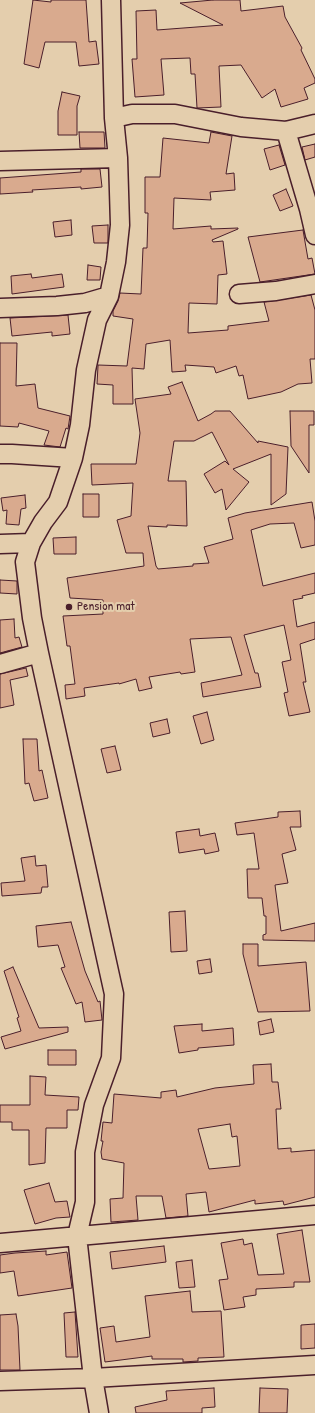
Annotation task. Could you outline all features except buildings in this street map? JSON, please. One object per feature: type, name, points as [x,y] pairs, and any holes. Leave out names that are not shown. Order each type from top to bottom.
[{"type":"street","points":[[100,1413],[93,1378],[77,1236],[85,1202],[85,1152],[94,1104],[111,1058],[114,994],[39,653],[32,618],[25,562],[31,543],[43,522],[58,502],[73,458],[80,426],[86,370],[97,320],[109,296],[116,262],[120,225],[118,158],[114,118],[111,0]]},
{"type":"street","points":[[114,118],[132,114],[175,114],[241,127],[286,131],[315,124]]},
{"type":"street","points":[[286,131],[309,209],[315,235]]},
{"type":"street","points":[[0,161],[118,158]]},
{"type":"street","points":[[240,294],[276,291],[315,284]]},
{"type":"street","points":[[0,308],[57,306],[85,303],[109,296]]},
{"type":"street","points":[[0,454],[73,458]]},
{"type":"street","points":[[0,544],[31,543]]},
{"type":"street","points":[[0,664],[39,653]]},
{"type":"street","points":[[0,1243],[315,1215]]},
{"type":"street","points":[[0,1381],[93,1378],[315,1365]]},
{"type":"place","name":"Pension mat","points":[[69,607]]}]
